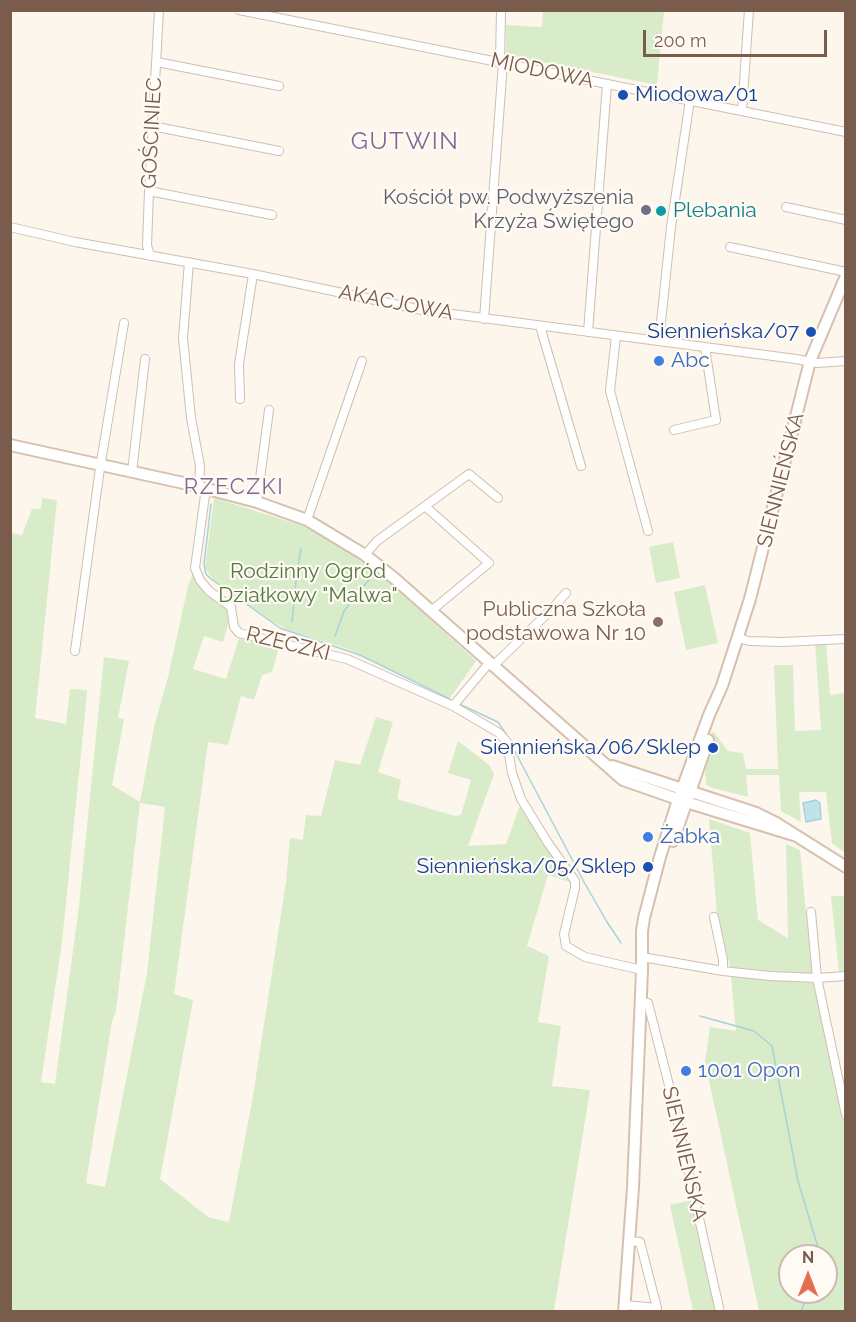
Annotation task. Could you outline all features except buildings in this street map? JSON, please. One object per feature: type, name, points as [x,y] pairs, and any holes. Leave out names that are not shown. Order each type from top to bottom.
[{"type":"main road","name":"SIENNIEŃSKA","points":[[624,1308],[630,1241],[644,918],[660,857],[684,796],[709,715],[722,686],[762,558],[810,361],[846,274]]},
{"type":"main road","points":[[10,445],[202,488],[257,502],[307,520],[365,555],[492,663],[603,762],[684,796],[756,813],[846,867]]},
{"type":"street","name":"GOŚCINIEC","points":[[150,256],[147,245],[148,191],[159,10]]},
{"type":"street","name":"MIODOWA","points":[[239,10],[846,132]]},
{"type":"street","points":[[484,319],[501,62],[501,10]]},
{"type":"street","points":[[741,111],[749,10]]},
{"type":"street","points":[[157,62],[279,86]]},
{"type":"street","points":[[588,332],[607,84]]},
{"type":"street","points":[[659,341],[673,216],[690,100]]},
{"type":"street","points":[[152,126],[279,151]]},
{"type":"street","points":[[148,191],[272,215]]},
{"type":"street","points":[[786,207],[846,220]]},
{"type":"street","name":"AKACJOWA","points":[[10,227],[75,242],[253,274],[400,306],[820,363],[846,361]]},
{"type":"street","name":"SIENNIEŃSKA","points":[[730,247],[846,274]]},
{"type":"street","name":"RZECZKI","points":[[189,262],[183,338],[191,418],[202,488],[195,568],[200,580],[209,591],[231,607],[234,627],[239,633],[347,658],[453,706],[491,728],[503,738],[508,748],[514,783],[548,843],[574,881],[575,888],[564,934],[566,946],[585,957],[642,970]]},
{"type":"street","points":[[240,399],[239,364],[253,274]]},
{"type":"street","points":[[75,651],[100,465],[124,323]]},
{"type":"street","points":[[540,326],[581,466]]},
{"type":"street","points":[[616,336],[610,391],[648,531]]},
{"type":"street","points":[[674,430],[716,420],[705,347]]},
{"type":"street","points":[[132,472],[145,359]]},
{"type":"street","points":[[307,520],[324,477],[362,361]]},
{"type":"street","points":[[257,502],[270,410]]},
{"type":"street","points":[[365,555],[377,541],[469,474],[498,498]]},
{"type":"street","points":[[426,507],[489,563],[431,611]]},
{"type":"street","points":[[453,706],[492,663],[551,610],[566,592]]},
{"type":"street","points":[[738,638],[749,641],[782,642],[846,639]]},
{"type":"street","points":[[811,912],[817,978],[846,1115]]},
{"type":"street","points":[[714,917],[723,960],[723,971]]},
{"type":"street","points":[[642,957],[723,971],[817,978],[846,976]]},
{"type":"street","name":"SIENNIEŃSKA","points":[[641,1002],[648,1003],[671,1093],[720,1311]]},
{"type":"street","name":"SIENNIEŃSKA","points":[[624,1308],[657,1308],[640,1242],[630,1241]]},
{"type":"green space","points":[[543,11],[664,11],[657,85],[506,55],[506,25],[542,27]]},
{"type":"green space","points":[[42,498],[57,500],[35,718],[66,724],[70,689],[87,690],[87,694],[62,942],[41,1082],[55,1084],[79,906],[104,657],[129,661],[118,718],[124,719],[112,785],[140,802],[154,727],[168,677],[188,586],[195,568],[229,610],[230,618],[223,642],[204,636],[193,669],[226,679],[239,638],[279,648],[272,672],[262,675],[254,700],[241,696],[228,745],[208,742],[174,994],[193,1000],[160,1179],[208,1217],[229,1222],[252,1102],[286,882],[290,838],[303,840],[306,815],[321,816],[335,760],[360,765],[376,717],[393,722],[378,772],[401,780],[397,799],[455,816],[461,815],[471,780],[448,773],[458,741],[489,765],[494,774],[468,846],[506,844],[519,808],[522,808],[572,883],[548,875],[527,946],[549,956],[538,1022],[561,1026],[552,1086],[590,1090],[554,1311],[11,1312],[10,533],[22,535],[32,509],[41,509]],"holes":[[[140,803],[165,807],[147,973],[105,1187],[86,1183],[112,1021],[116,1011]]]},
{"type":"green space","name":"Rodzinny Ogród Działkowy \"Malwa\"","points":[[214,498],[303,526],[354,553],[396,588],[476,661],[450,698],[351,650],[289,630],[271,621],[213,580],[205,567]]},
{"type":"green space","points":[[673,542],[680,578],[656,583],[649,547]]},
{"type":"green space","points":[[705,585],[718,643],[686,650],[674,592]]},
{"type":"green space","points":[[815,642],[826,642],[830,695],[845,693],[845,853],[832,843],[826,792],[799,792],[801,822],[781,811],[779,775],[746,775],[748,797],[706,785],[705,768],[713,731],[728,751],[743,753],[746,769],[778,769],[774,665],[793,665],[795,731],[821,730]]},
{"type":"green space","points":[[709,819],[750,833],[758,920],[788,938],[786,844],[800,850],[812,975],[730,967],[717,915]]},
{"type":"green space","points":[[831,896],[845,896],[845,971],[839,972]]},
{"type":"green space","points":[[731,976],[813,983],[845,1126],[845,1311],[759,1311],[705,1062],[710,1027],[736,1031]]},
{"type":"green space","points":[[691,1200],[716,1311],[693,1311],[670,1205]]},
{"type":"water","points":[[816,800],[820,803],[821,819],[806,822],[803,803]]},
{"type":"waterway","points":[[211,504],[204,564],[206,574],[211,579],[280,628],[360,655],[450,699]]},
{"type":"waterway","points":[[298,567],[301,548]]},
{"type":"waterway","points":[[292,622],[297,571]]},
{"type":"waterway","points":[[352,600],[374,574]]},
{"type":"waterway","points":[[335,636],[344,611],[349,605]]},
{"type":"waterway","points":[[459,704],[498,722],[508,737]]},
{"type":"waterway","points":[[511,744],[584,882],[621,943]]},
{"type":"waterway","points":[[700,1016],[754,1031],[772,1046],[798,1181],[817,1244]]},
{"type":"waterway","points":[[801,1312],[804,1304]]},
{"type":"place","name":"Miodowa/01","points":[[623,95]]},
{"type":"place","name":"Kościół pw. Podwyższenia Krzyża Świętego","points":[[646,210]]},
{"type":"place","name":"Plebania","points":[[661,211]]},
{"type":"place","name":"Siennieńska/07","points":[[811,332]]},
{"type":"place","name":"Abc","points":[[659,361]]},
{"type":"place","name":"Publiczna Szkoła podstawowa Nr 10","points":[[658,622]]},
{"type":"place","name":"Siennieńska/06/Sklep","points":[[713,748]]},
{"type":"place","name":"Żabka","points":[[648,837]]},
{"type":"place","name":"Siennieńska/05/Sklep","points":[[648,867]]},
{"type":"place","name":"1001 Opon","points":[[686,1071]]},
{"type":"district","name":"GUTWIN","points":[[405,142]]},
{"type":"district","name":"RZECZKI","points":[[234,487]]}]
